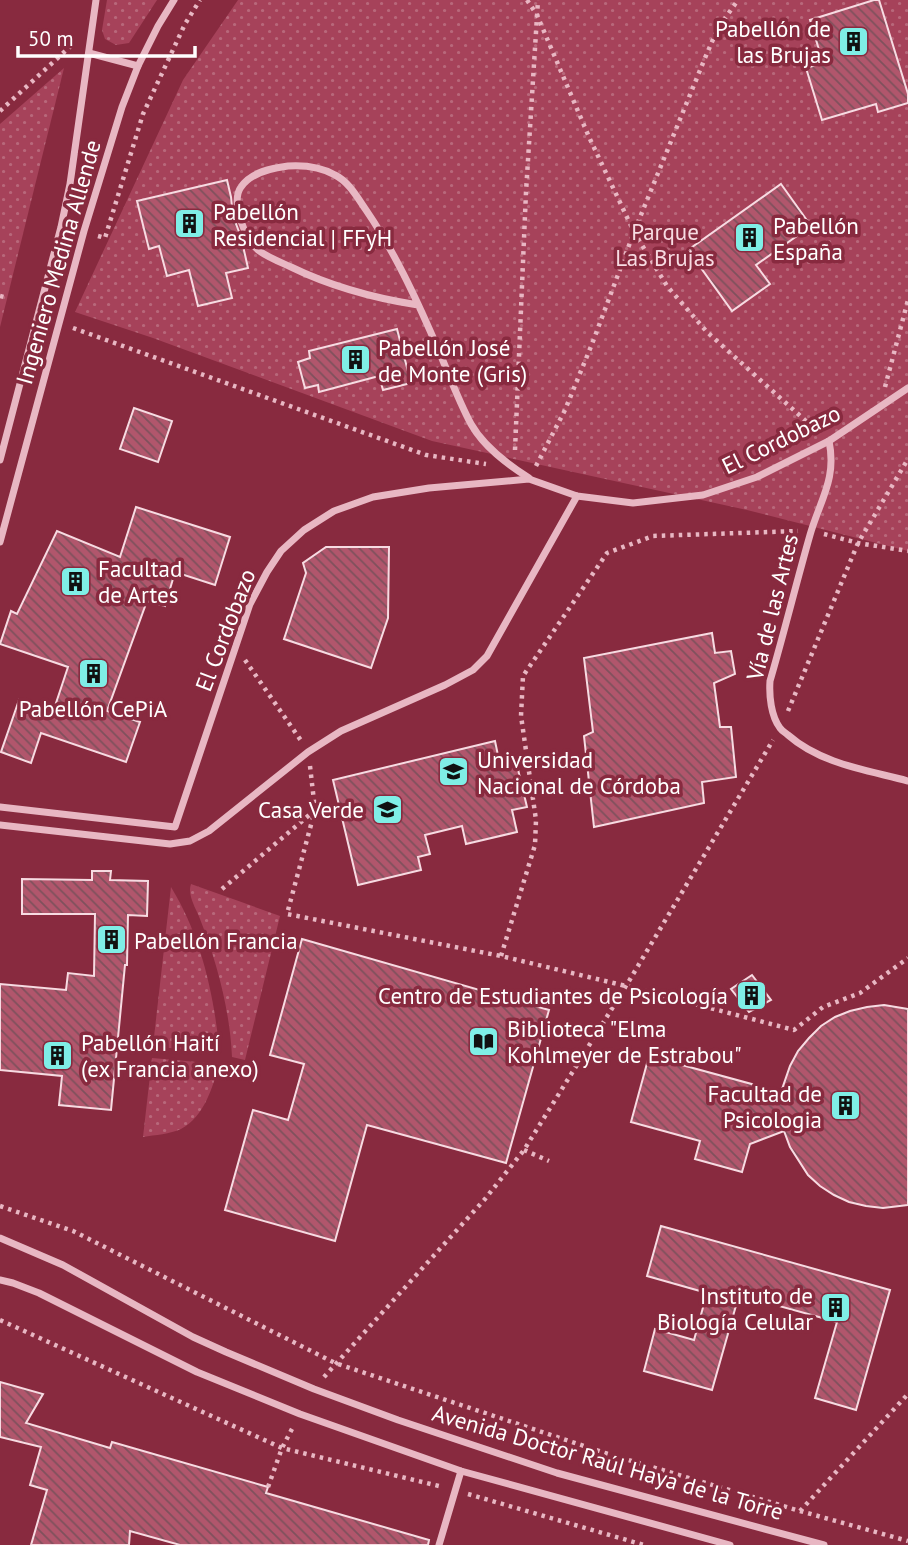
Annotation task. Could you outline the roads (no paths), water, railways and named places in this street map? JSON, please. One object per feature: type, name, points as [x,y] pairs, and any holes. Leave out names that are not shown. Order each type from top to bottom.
[{"type":"street","name":"Ingeniero Medina Allende","points":[[0,460],[70,184],[96,0]]},
{"type":"street","name":"Ingeniero Medina Allende","points":[[0,542],[84,231],[122,107],[138,66],[174,0]]},
{"type":"street","points":[[89,53],[138,66]]},
{"type":"street","points":[[418,305],[388,301],[338,288],[306,275],[259,250],[248,238],[238,212],[237,198],[241,187],[260,173],[273,168],[293,166],[317,168],[336,175],[349,186],[379,230],[418,305],[472,427],[489,447],[529,479]]},
{"type":"street","name":"El Cordobazo","points":[[170,844],[250,604],[281,551],[304,530],[334,511],[373,498],[429,488],[529,479],[577,496],[633,503],[703,495],[757,477],[829,441],[908,388]]},
{"type":"street","name":"Vía de las Artes","points":[[829,441],[832,457],[830,477],[811,531],[771,681],[769,692],[774,715],[780,728],[813,753],[836,762],[908,781]]},
{"type":"street","points":[[0,825],[170,844],[190,841],[209,831],[308,752],[341,731],[473,670],[487,656],[577,496]]},
{"type":"street","points":[[0,807],[175,827]]},
{"type":"street","name":"Avenida Doctor Raúl Haya de la Torre","points":[[0,1238],[62,1265],[193,1337],[279,1375],[398,1420],[557,1473],[824,1545]]},
{"type":"street","name":"Avenida Doctor Raúl Haya de la Torre","points":[[0,1280],[39,1293],[197,1372],[300,1414],[461,1471],[730,1545]]},
{"type":"street","points":[[439,1545],[461,1471]]},
{"type":"place","name":"Pabellón de las Brujas","points":[[854,41]]},
{"type":"place","name":"Pabellón Residencial | FFyH","points":[[190,224]]},
{"type":"place","name":"Pabellón España","points":[[750,238]]},
{"type":"place","name":"Pabellón José de Monte (Gris)","points":[[355,360]]},
{"type":"place","name":"Facultad de Artes","points":[[75,581]]},
{"type":"place","name":"Pabellón CePiA","points":[[93,674]]},
{"type":"place","name":"Universidad Nacional de Córdoba","points":[[454,772]]},
{"type":"place","name":"Casa Verde","points":[[387,809]]},
{"type":"place","name":"Pabellón Francia","points":[[111,940]]},
{"type":"place","name":"Centro de Estudiantes de Psicología","points":[[751,995]]},
{"type":"place","name":"Biblioteca \"Elma Kohlmeyer de Estrabou\"","points":[[484,1041]]},
{"type":"place","name":"Pabellón Haití (ex Francia anexo)","points":[[58,1055]]},
{"type":"place","name":"Facultad de Psicologia","points":[[845,1106]]},
{"type":"place","name":"Instituto de Biología Celular","points":[[836,1308]]},
{"type":"park label","name":"Parque Las Brujas","points":[[665,244]]}]
